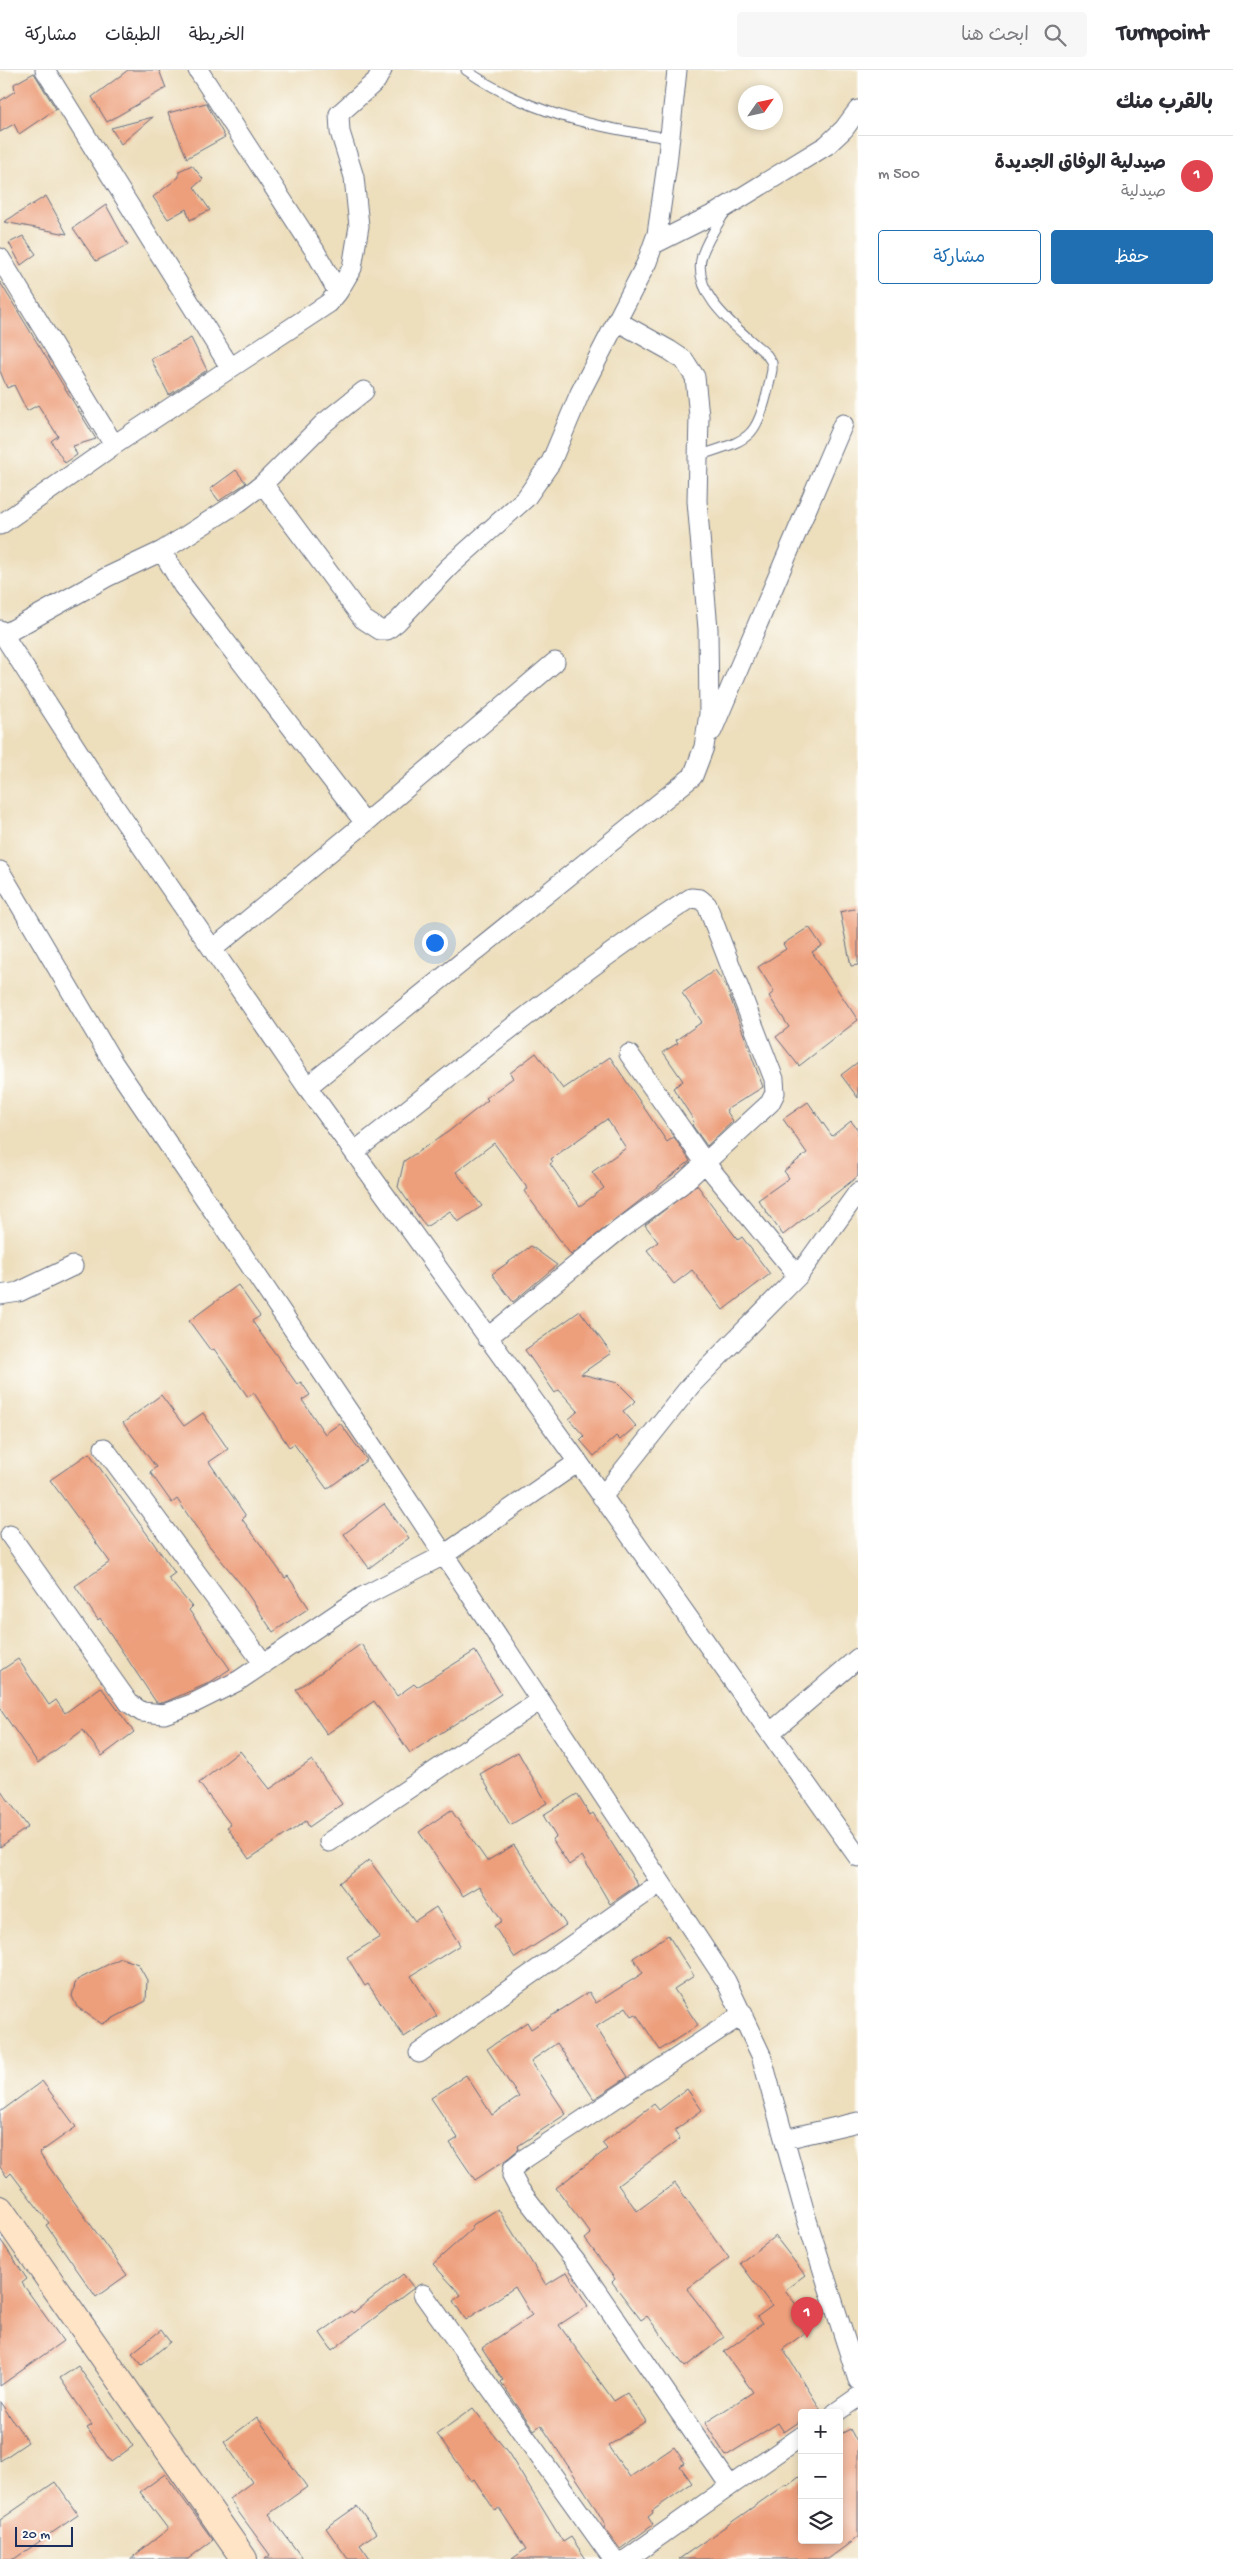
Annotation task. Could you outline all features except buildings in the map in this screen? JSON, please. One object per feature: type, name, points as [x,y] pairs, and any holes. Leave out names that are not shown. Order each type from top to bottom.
[{"type":"street","points":[[45,70],[230,367]]},
{"type":"street","points":[[198,70],[315,251],[338,292]]},
{"type":"street","points":[[0,525],[230,367],[330,304],[352,268],[359,226],[354,177],[340,132],[339,114],[376,81],[382,70]]},
{"type":"street","points":[[263,484],[363,619],[374,627],[387,630],[449,568],[526,498],[551,462],[580,394],[654,244],[661,212],[677,70]]},
{"type":"street","points":[[654,244],[729,205],[827,145],[844,129],[858,110]]},
{"type":"street","points":[[0,258],[114,445]]},
{"type":"street","points":[[616,321],[684,360],[695,377],[698,408],[697,501],[708,630],[709,714],[704,747],[693,776]]},
{"type":"street","points":[[364,391],[324,423],[263,484],[239,502],[162,551],[107,577],[2,633],[101,787],[214,948],[308,1087],[578,1462],[858,1857]]},
{"type":"street","points":[[308,1087],[693,776],[843,424]]},
{"type":"street","points":[[162,551],[183,586],[365,823]]},
{"type":"street","points":[[214,948],[555,662]]},
{"type":"street","points":[[0,871],[114,1064],[444,1555],[538,1701],[706,1948],[743,2014],[761,2055],[806,2217],[858,2380]]},
{"type":"street","points":[[354,1152],[500,1036],[603,958],[691,898],[700,899],[707,905],[771,1070],[775,1093],[770,1103],[706,1164],[619,1230],[487,1338]]},
{"type":"street","points":[[629,1054],[706,1164],[798,1276]]},
{"type":"street","points":[[602,1497],[691,1385],[798,1276],[858,1192]]},
{"type":"street","points":[[0,1295],[19,1292],[73,1266]]},
{"type":"street","points":[[104,1448],[264,1664]]},
{"type":"street","points":[[10,1534],[129,1703],[142,1712],[164,1714],[192,1704],[238,1682],[362,1597],[444,1555],[578,1462]]},
{"type":"street","points":[[770,1733],[858,1658]]},
{"type":"street","points":[[329,1842],[538,1701]]},
{"type":"street","points":[[419,2053],[660,1883]]},
{"type":"street","points":[[730,2486],[580,2267],[519,2189],[512,2176],[513,2168],[524,2159],[743,2014]]},
{"type":"street","points":[[785,2139],[858,2122]]},
{"type":"street","points":[[0,2209],[236,2556]]},
{"type":"street","points":[[423,2294],[612,2559]]},
{"type":"street","points":[[841,2409],[858,2397]]},
{"type":"street","points":[[627,2559],[798,2439]]},
{"type":"lane","points":[[466,70],[491,88],[534,108],[571,120],[670,138]]},
{"type":"lane","points":[[698,456],[737,441],[750,433],[760,417],[772,370],[772,363],[767,355],[717,307],[707,292],[701,275],[702,257],[711,234],[729,205]]},
{"type":"place","name":"صيدلية الوفاق الجديدة","points":[[807,2338]]}]
